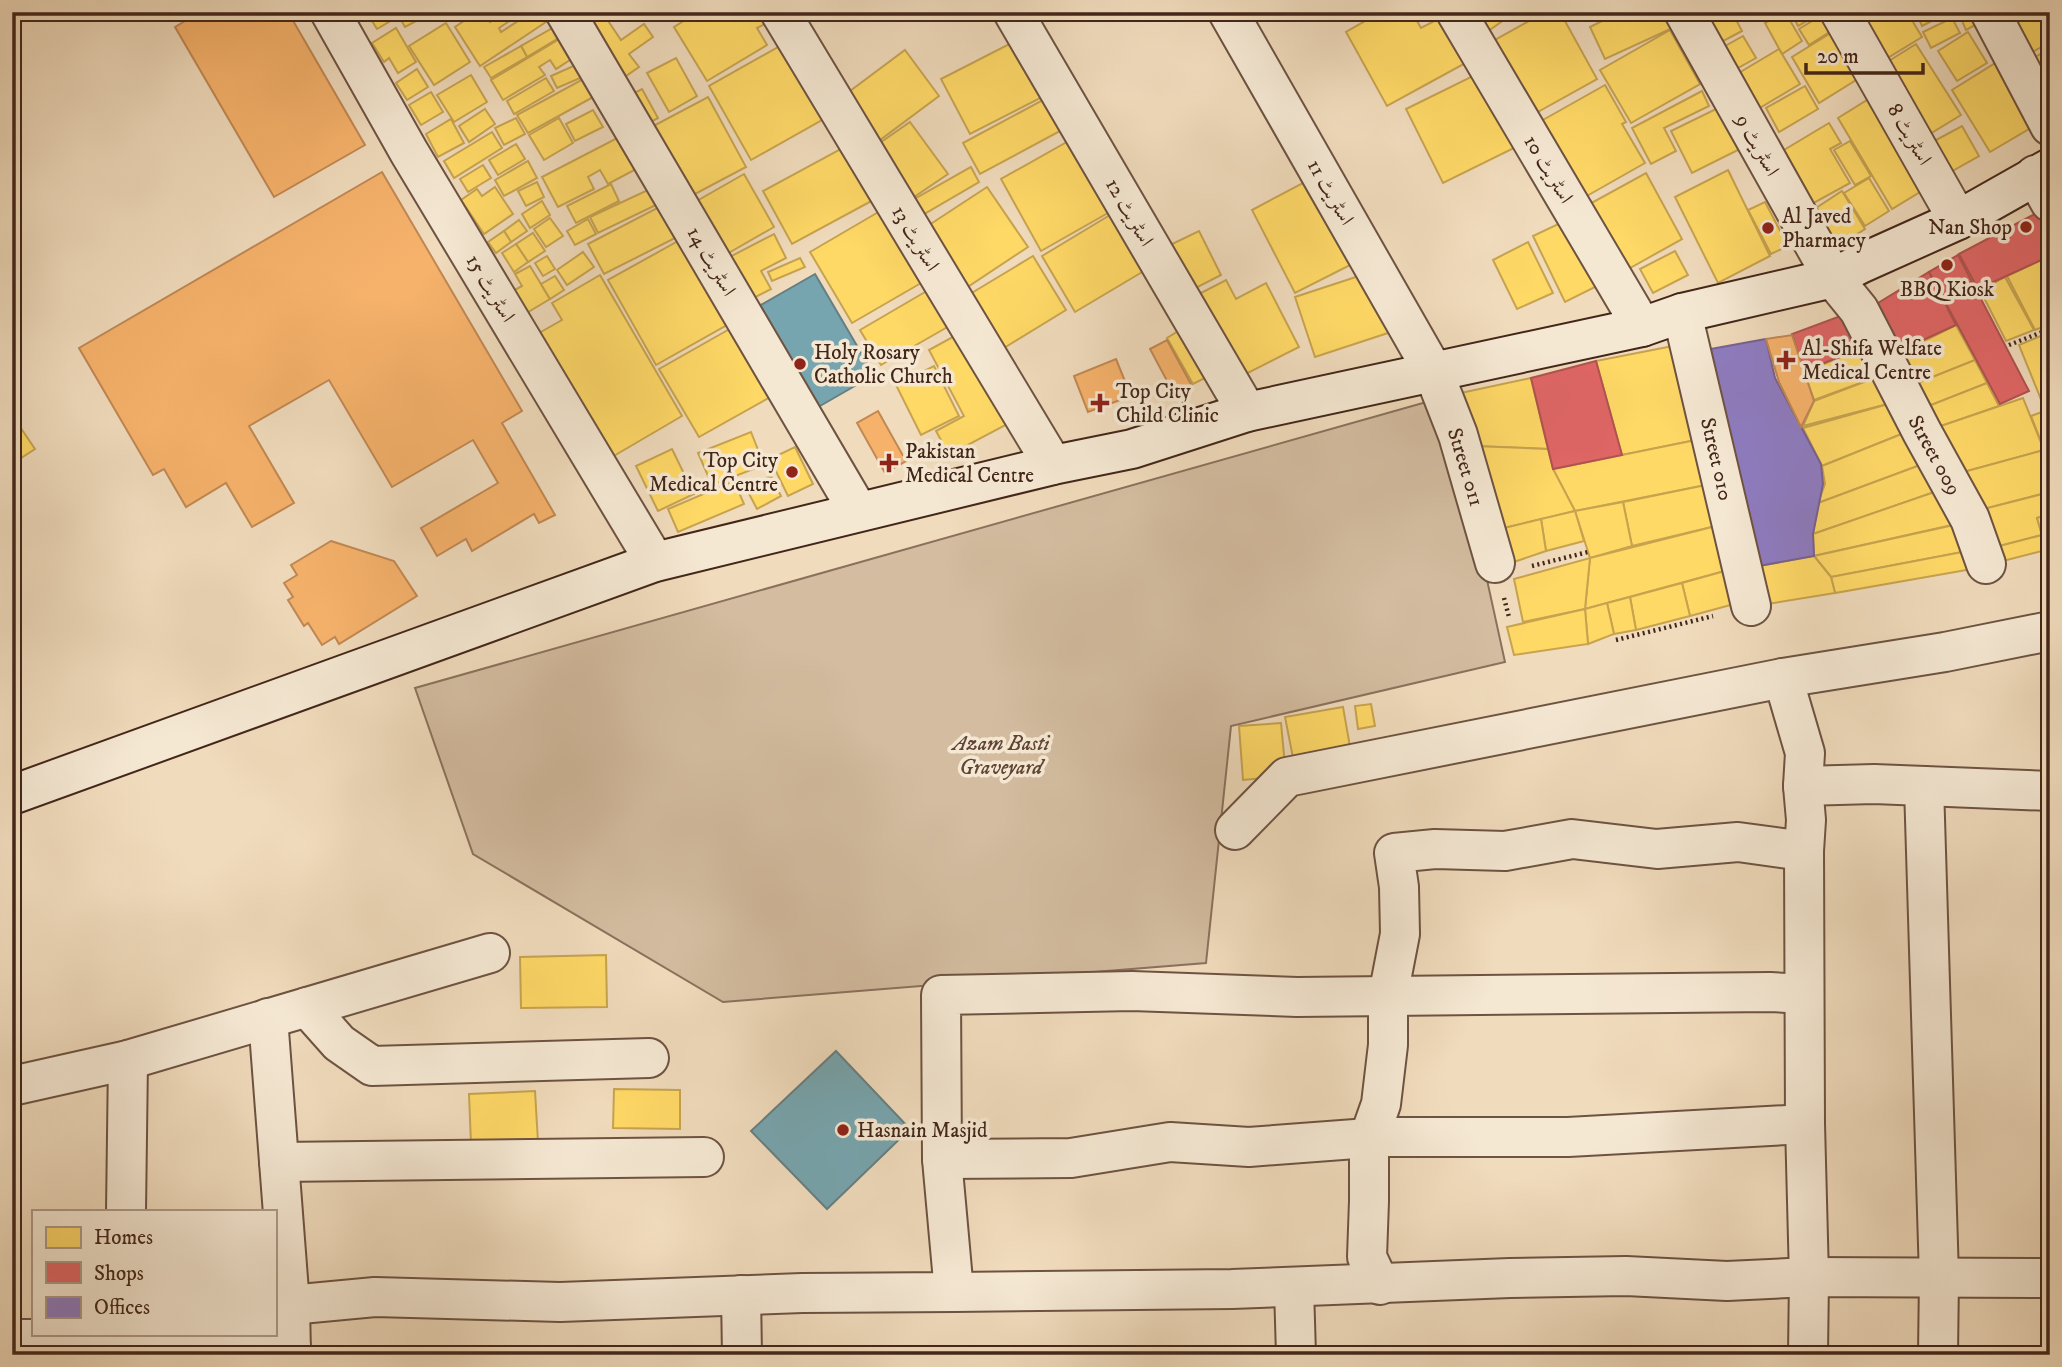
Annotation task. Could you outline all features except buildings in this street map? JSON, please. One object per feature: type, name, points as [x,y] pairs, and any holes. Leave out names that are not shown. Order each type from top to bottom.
[{"type":"street","name":"اسٹریٹ 15","points":[[330,12],[409,152],[654,562]]},
{"type":"street","name":"اسٹریٹ 14","points":[[565,12],[858,511]]},
{"type":"street","name":"اسٹریٹ 13","points":[[780,12],[1052,465]]},
{"type":"street","name":"اسٹریٹ 12","points":[[1013,12],[1247,412]]},
{"type":"street","name":"اسٹریٹ 11","points":[[1228,12],[1433,371]]},
{"type":"street","name":"اسٹریٹ 10","points":[[1455,12],[1642,327]]},
{"type":"street","name":"اسٹریٹ 9","points":[[1684,12],[1833,278]]},
{"type":"street","name":"اسٹریٹ 8","points":[[1840,12],[1958,220]]},
{"type":"street","points":[[1990,12],[2050,126]]},
{"type":"street","points":[[12,795],[654,562],[1052,465],[1132,449],[1247,412],[1642,327],[1682,313],[1833,278],[2045,182]]},
{"type":"street","name":"Street 009","points":[[1833,278],[1859,310],[1970,519],[1986,564]]},
{"type":"street","name":"Street 010","points":[[1682,313],[1751,606]]},
{"type":"street","name":"Street 011","points":[[1433,371],[1509,565]]},
{"type":"street","points":[[1235,830],[1287,777],[1783,678],[1945,652],[2050,631]]},
{"type":"street","points":[[1783,678],[1805,753],[1804,994],[1808,1355]]},
{"type":"street","points":[[1803,786],[1874,784],[2050,791]]},
{"type":"street","points":[[1924,786],[1940,1277],[1938,1355]]},
{"type":"street","points":[[1380,1285],[1367,1257],[1369,1138],[1381,1104],[1388,1045],[1388,996],[1400,934],[1399,887],[1394,853],[1435,849],[1505,851],[1572,839],[1657,849],[1738,842],[1804,851]]},
{"type":"street","points":[[12,1086],[128,1060],[490,953]]},
{"type":"street","points":[[954,1292],[942,1159],[941,995],[1132,991],[1297,997],[1770,992],[1804,994]]},
{"type":"street","points":[[307,1007],[339,1043],[372,1066],[649,1058]]},
{"type":"street","points":[[12,1339],[291,1351],[290,1305],[268,1018]]},
{"type":"street","points":[[126,1210],[128,1060]]},
{"type":"street","points":[[942,1159],[1071,1158],[1170,1142],[1249,1147],[1369,1138],[1568,1138],[1805,1124]]},
{"type":"street","points":[[279,1162],[705,1157]]},
{"type":"street","points":[[290,1305],[375,1297],[559,1302],[741,1295],[1380,1285],[1510,1278],[1626,1276],[1727,1281],[1809,1277],[2050,1278]]},
{"type":"street","points":[[1294,1287],[1296,1355]]},
{"type":"street","points":[[741,1295],[742,1355]]},
{"type":"path","points":[[2009,345],[2050,329]]},
{"type":"path","points":[[1509,565],[1588,552]]},
{"type":"path","points":[[1616,640],[1751,606]]},
{"type":"green space","name":"Azam Basti Graveyard","points":[[1430,401],[1473,516],[1505,662],[1231,726],[1206,963],[723,1002],[473,854],[415,688]]},
{"type":"place","name":"Nan Shop","points":[[2026,227]]},
{"type":"place","name":"Al Javed Pharmacy","points":[[1768,228]]},
{"type":"place","name":"BBQ Kiosk","points":[[1947,265]]},
{"type":"place","name":"Al-Shifa Welfate Medical Centre","points":[[1786,360]]},
{"type":"place","name":"Holy Rosary Catholic Church","points":[[800,364]]},
{"type":"place","name":"Top City Child Clinic","points":[[1100,403]]},
{"type":"place","name":"Pakistan Medical Centre","points":[[889,463]]},
{"type":"place","name":"Top City Medical Centre","points":[[792,472]]},
{"type":"place","name":"Hasnain Masjid","points":[[843,1130]]}]
